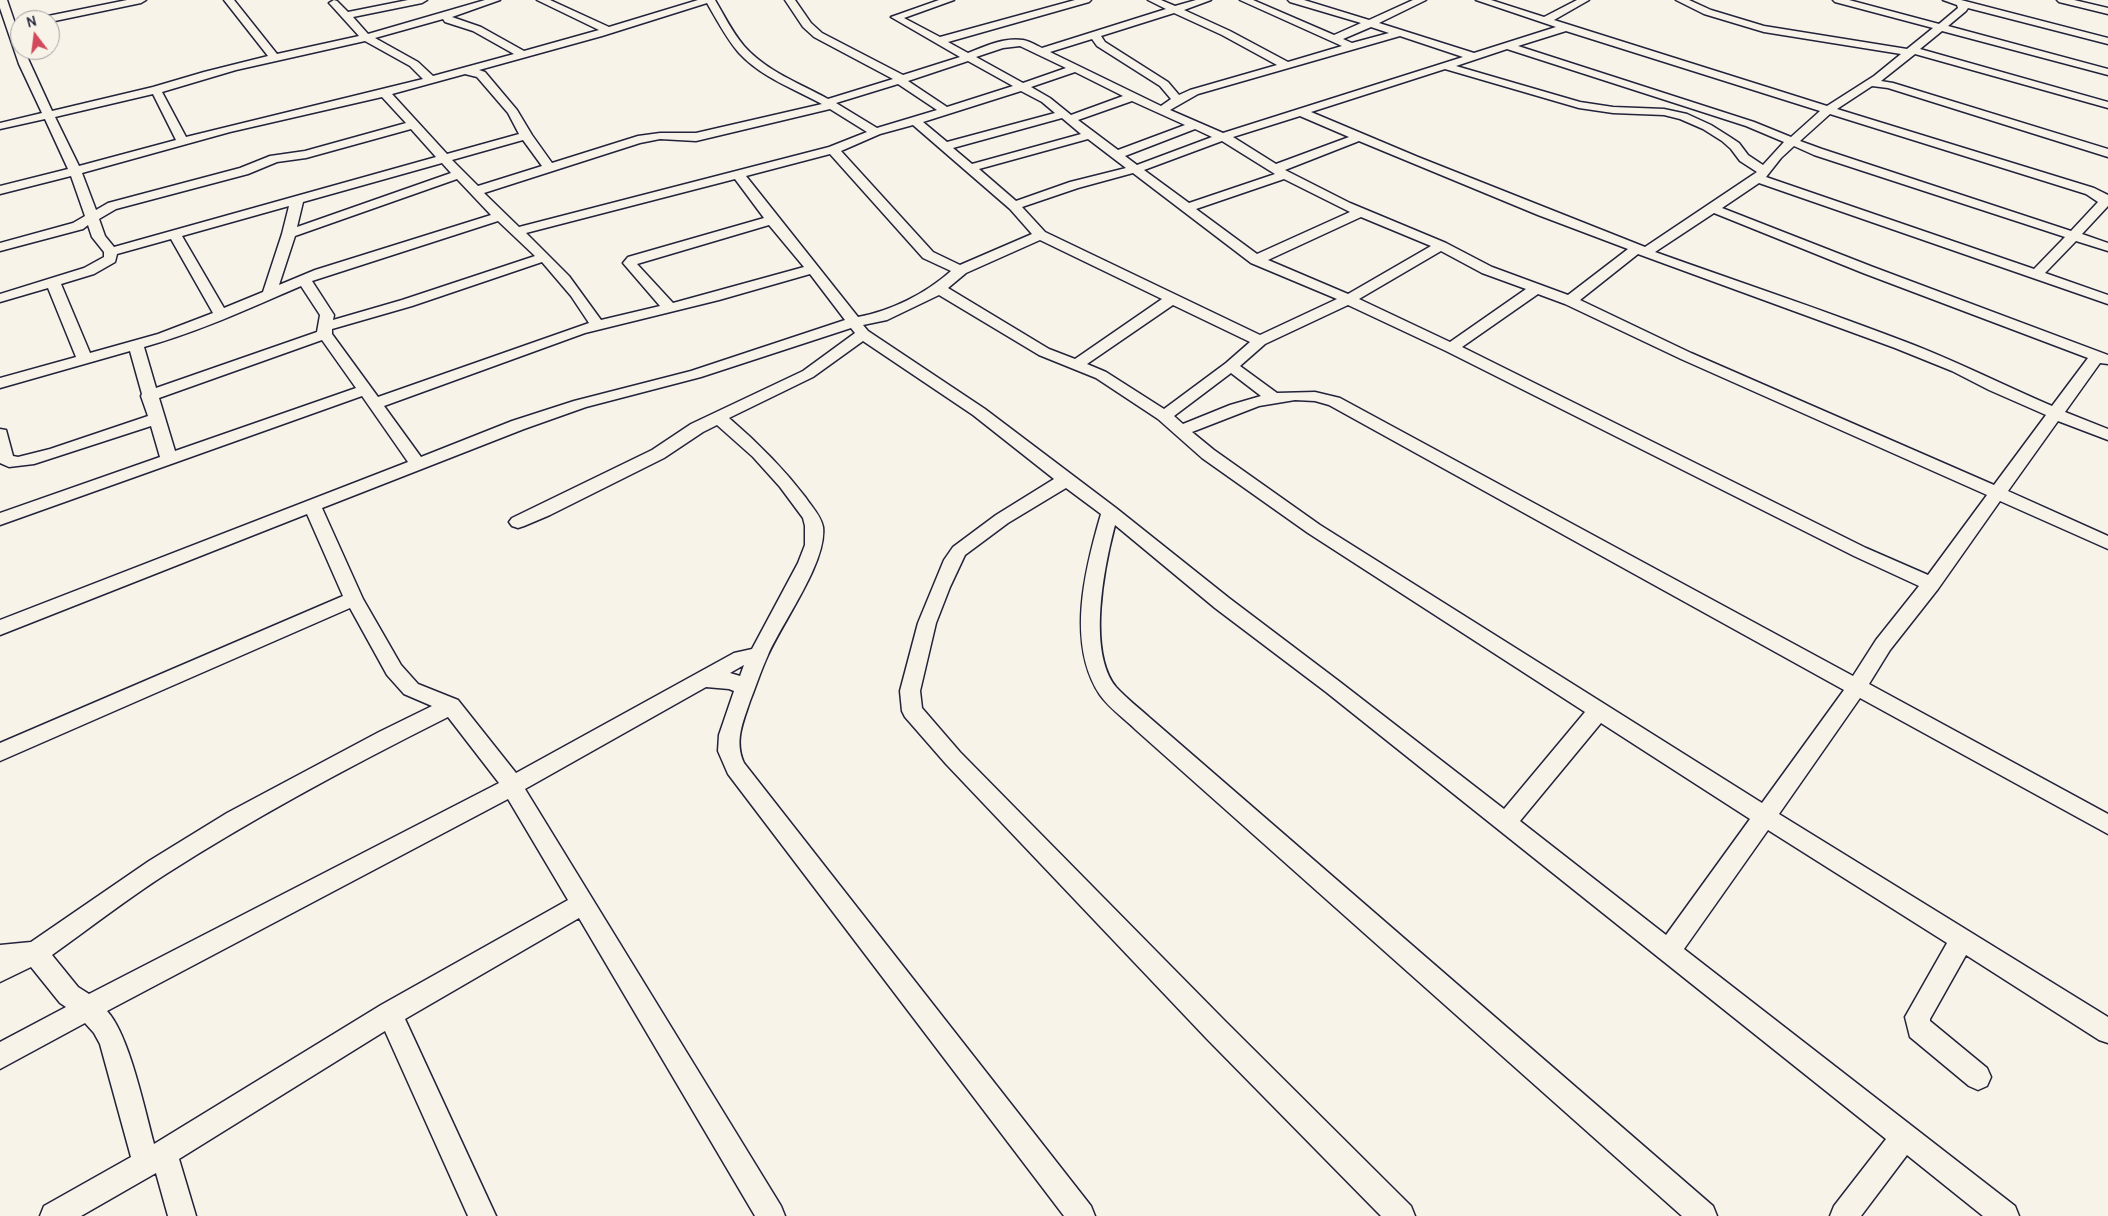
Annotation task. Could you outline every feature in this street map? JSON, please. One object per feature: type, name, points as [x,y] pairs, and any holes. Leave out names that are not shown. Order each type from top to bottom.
[{"type":"street","points":[[2,0],[10,27]]},
{"type":"street","points":[[60,17],[141,0]]},
{"type":"street","points":[[229,0],[275,58]]},
{"type":"street","points":[[345,16],[422,0]]},
{"type":"street","points":[[0,126],[156,90],[176,83],[275,58],[366,37],[448,14],[470,3],[495,0]]},
{"type":"street","points":[[542,0],[606,30]]},
{"type":"street","points":[[0,190],[272,118],[385,93],[598,34],[709,0],[727,31],[750,58],[769,71],[876,132]]},
{"type":"street","points":[[790,0],[807,25],[818,35],[901,80],[947,112]]},
{"type":"street","points":[[949,0],[896,17],[1046,100],[1256,260],[1349,299],[1860,552],[1931,584]]},
{"type":"street","points":[[939,41],[1086,0]]},
{"type":"street","points":[[1153,0],[1234,37],[1288,66]]},
{"type":"street","points":[[1040,52],[1206,0]]},
{"type":"street","points":[[1245,0],[1350,46]]},
{"type":"street","points":[[1481,0],[1545,20],[1564,28],[2107,197],[2036,275]]},
{"type":"street","points":[[1545,20],[1584,0]]},
{"type":"street","points":[[1681,0],[1706,12],[1746,24],[1788,34],[1912,52],[2108,105]]},
{"type":"street","points":[[1838,0],[2108,72]]},
{"type":"street","points":[[1948,0],[1962,6],[1981,8],[2108,41]]},
{"type":"street","points":[[2062,0],[2108,11]]},
{"type":"street","points":[[1278,14],[1299,1],[1370,22],[1475,57]]},
{"type":"street","points":[[1335,39],[1366,26],[1370,22],[1414,1]]},
{"type":"street","points":[[903,2],[916,10]]},
{"type":"street","points":[[334,3],[366,37],[414,64],[430,80]]},
{"type":"street","points":[[1570,301],[1641,251],[1712,208],[1761,174],[1781,152],[1828,110],[1912,52],[1942,27],[1962,6]]},
{"type":"street","points":[[448,14],[449,20],[477,29],[521,54]]},
{"type":"street","points":[[1014,206],[1074,185],[1136,169],[1222,137],[1564,28]]},
{"type":"street","points":[[1163,109],[1176,100],[1194,92],[1399,33]]},
{"type":"street","points":[[1094,34],[1101,44],[1164,84],[1176,100]]},
{"type":"street","points":[[476,191],[653,136],[696,137],[829,104],[869,88],[901,80],[1016,43],[1022,43],[1132,97],[1163,109],[1222,137],[1280,172],[1361,212],[1441,246],[1487,270],[1570,301],[1686,356],[2108,543]]},
{"type":"street","points":[[1507,46],[1648,91],[1794,141],[1818,152],[2108,246]]},
{"type":"street","points":[[0,298],[99,266],[110,259],[111,252],[99,236],[75,171],[22,60]]},
{"type":"street","points":[[481,74],[495,62]]},
{"type":"street","points":[[1444,65],[1579,106],[1613,110],[1650,110],[1683,116],[1726,139],[1761,174],[2108,300]]},
{"type":"street","points":[[519,231],[833,150],[876,132],[947,112],[1075,68]]},
{"type":"street","points":[[464,71],[481,74],[513,112],[526,136],[549,168]]},
{"type":"street","points":[[401,88],[420,72]]},
{"type":"street","points":[[1874,80],[2108,153]]},
{"type":"street","points":[[156,90],[182,141]]},
{"type":"street","points":[[385,93],[458,174],[500,216],[519,231],[544,257],[560,270],[586,305],[597,325]]},
{"type":"street","points":[[943,147],[1067,117],[1132,97]]},
{"type":"street","points":[[1301,112],[1641,251],[1900,345],[1957,368],[2054,414],[2108,435]]},
{"type":"street","points":[[914,122],[1014,206],[1040,235],[1260,341]]},
{"type":"street","points":[[0,247],[78,226],[112,206],[244,171],[264,162],[306,154],[412,125]]},
{"type":"street","points":[[1117,155],[1195,125]]},
{"type":"street","points":[[970,168],[1090,135]]},
{"type":"street","points":[[111,252],[526,136]]},
{"type":"street","points":[[1187,208],[1280,172],[1359,137]]},
{"type":"street","points":[[833,150],[928,255],[961,270]]},
{"type":"street","points":[[1781,152],[1818,152]]},
{"type":"street","points":[[289,234],[458,174]]},
{"type":"street","points":[[738,174],[772,220],[814,269],[859,328],[979,412],[1110,512],[1222,603],[1340,692],[2005,1216]]},
{"type":"street","points":[[269,294],[289,234],[297,201]]},
{"type":"street","points":[[1670,951],[1856,688],[1883,645],[1931,584],[2054,414],[2102,358],[1712,208]]},
{"type":"street","points":[[1256,260],[1361,212]]},
{"type":"street","points":[[0,383],[130,347],[221,315],[304,279],[500,216]]},
{"type":"street","points":[[670,308],[633,268],[630,263],[633,260],[772,220]]},
{"type":"street","points":[[175,235],[221,315]]},
{"type":"street","points":[[0,628],[518,424],[580,404],[696,374],[859,328],[939,289],[961,270],[1040,235]]},
{"type":"street","points":[[1164,416],[1231,366],[1260,341],[1349,299],[1441,246]]},
{"type":"street","points":[[149,396],[324,330],[544,257]]},
{"type":"street","points":[[374,404],[597,325],[670,308],[814,269]]},
{"type":"street","points":[[304,279],[327,315],[324,330]]},
{"type":"street","points":[[53,282],[86,360]]},
{"type":"street","points":[[939,289],[1044,352],[1101,375],[1164,416],[1208,454],[1314,529],[1764,816],[2108,1031]]},
{"type":"street","points":[[1451,348],[1536,289]]},
{"type":"street","points":[[1076,365],[1172,299]]},
{"type":"street","points":[[518,522],[658,454],[718,417],[808,374],[859,328]]},
{"type":"street","points":[[324,330],[374,404],[418,464]]},
{"type":"street","points":[[76,339],[88,343],[130,347]]},
{"type":"street","points":[[130,347],[149,396],[169,460]]},
{"type":"street","points":[[1231,366],[1275,399]]},
{"type":"street","points":[[0,519],[365,390]]},
{"type":"street","points":[[1180,431],[1238,408],[1275,399],[1309,396],[1322,397],[1334,401],[2108,825]]},
{"type":"street","points":[[718,417],[759,453],[786,483],[812,517],[814,526],[814,545],[807,563],[758,654],[745,687],[729,735],[728,752],[736,768],[1081,1216]]},
{"type":"street","points":[[0,434],[4,457],[10,463],[17,464],[45,457],[156,419]]},
{"type":"street","points":[[1066,480],[1002,519],[959,551],[950,565],[925,631],[910,691],[912,711],[953,758],[1216,1030],[1401,1216]]},
{"type":"street","points":[[312,505],[354,599],[394,670],[411,689],[451,706],[512,786],[771,1216]]},
{"type":"street","points":[[1110,512],[1099,552],[1091,602],[1093,659],[1108,691],[1143,724],[1703,1216]]},
{"type":"street","points":[[0,752],[354,599]]},
{"type":"street","points":[[0,1056],[512,786],[741,658],[758,654]]},
{"type":"street","points":[[702,679],[731,681],[745,687]]},
{"type":"street","points":[[0,971],[36,953],[156,868],[228,825],[370,747],[451,706]]},
{"type":"street","points":[[1505,823],[1600,710]]},
{"type":"street","points":[[54,1216],[155,1158],[390,1014],[582,904]]},
{"type":"street","points":[[1962,940],[1917,1017],[1919,1028],[1978,1077]]},
{"type":"street","points":[[0,956],[36,953]]},
{"type":"street","points":[[36,953],[69,995],[88,1008],[103,1024],[112,1041],[155,1158],[182,1216]]},
{"type":"street","points":[[390,1014],[482,1216]]},
{"type":"street","points":[[1844,1216],[1905,1136]]}]
